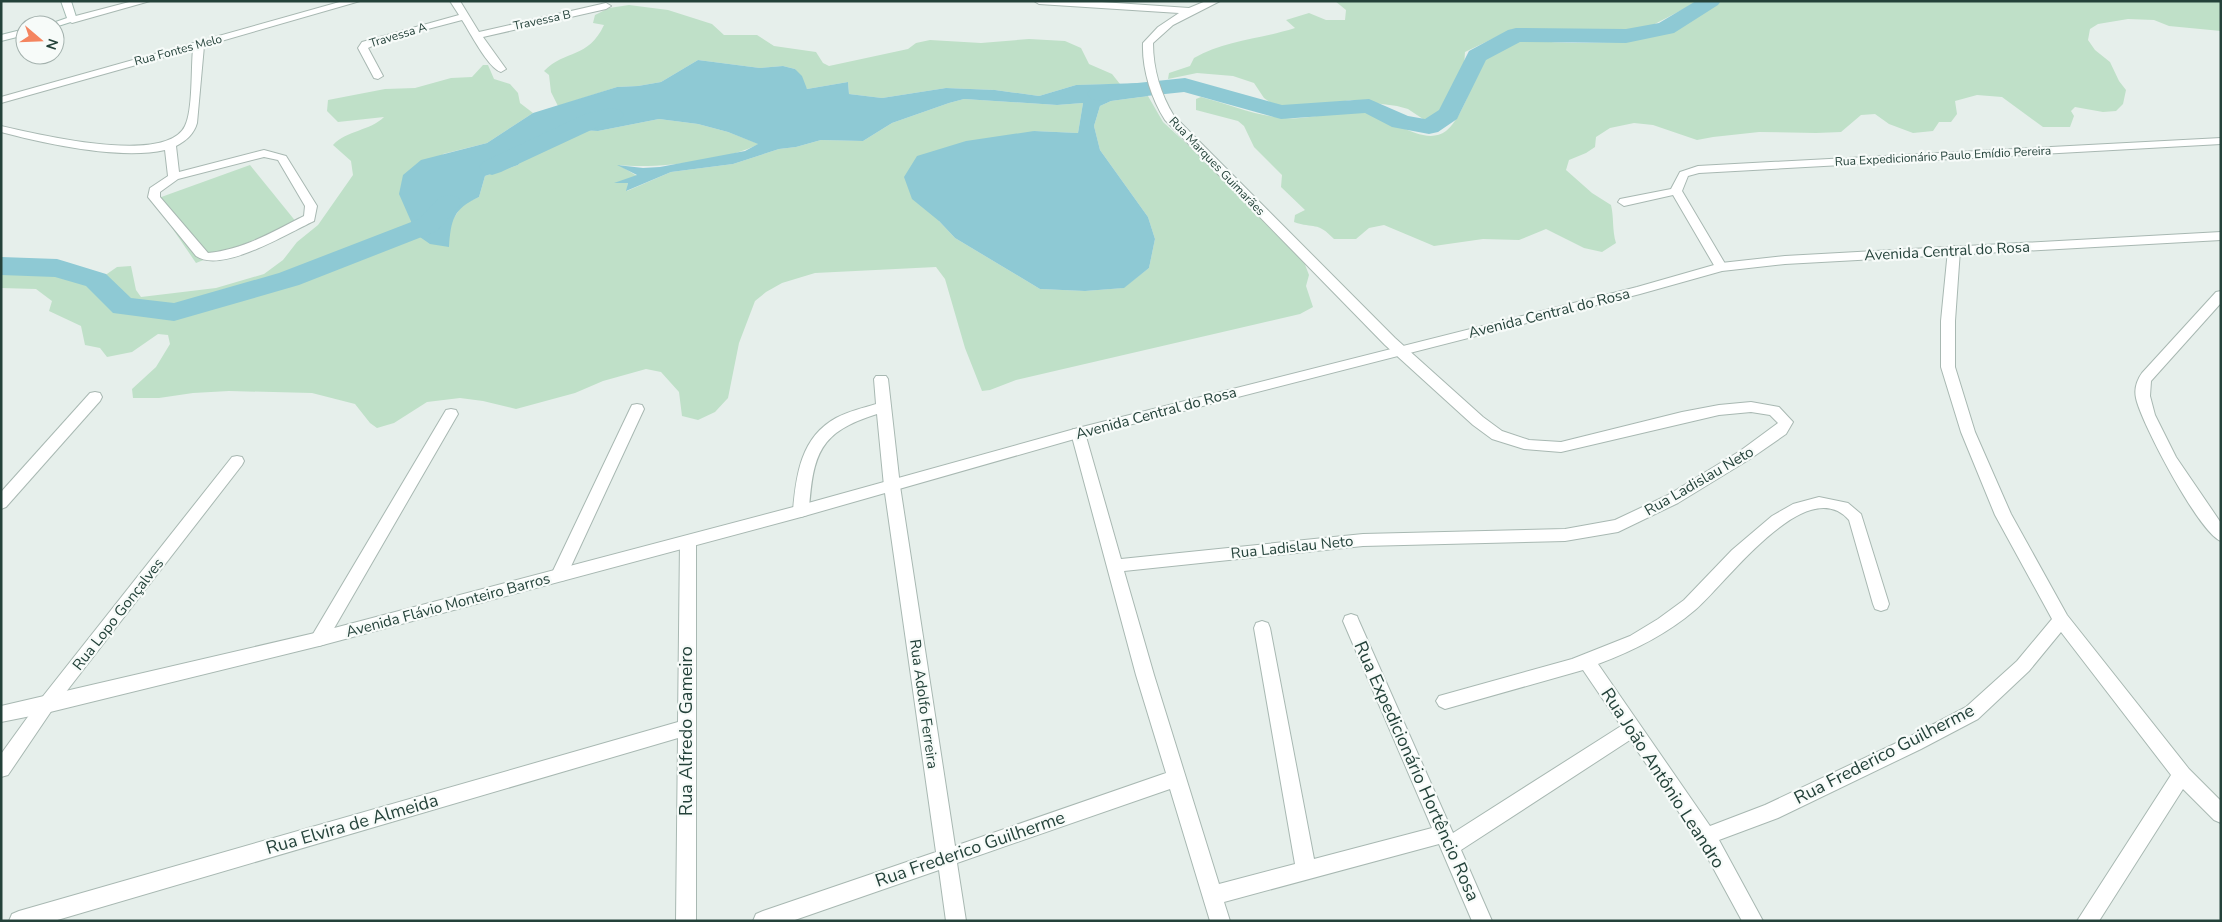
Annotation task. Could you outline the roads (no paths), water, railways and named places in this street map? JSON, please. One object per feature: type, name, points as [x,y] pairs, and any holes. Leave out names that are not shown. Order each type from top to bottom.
[{"type":"street","points":[[66,1],[72,20]]},
{"type":"street","points":[[65,22],[145,1]]},
{"type":"street","name":"Rua Fontes Melo","points":[[1,100],[355,1]]},
{"type":"street","points":[[455,1],[487,52],[501,69]]},
{"type":"street","points":[[1039,1],[1193,6],[1215,1]]},
{"type":"street","name":"Travessa B","points":[[478,35],[606,6]]},
{"type":"street","name":"Rua Marques Guimarães","points":[[1193,6],[1153,36],[1148,43],[1147,49],[1162,107],[1169,118],[1399,350]]},
{"type":"street","name":"Travessa A","points":[[378,76],[363,48],[366,44],[378,39],[465,16]]},
{"type":"street","points":[[1,38],[15,34]]},
{"type":"street","points":[[1,129],[128,151],[170,145],[181,139],[191,127],[198,45]]},
{"type":"street","name":"Rua Expedicionário Paulo Emídio Pereira","points":[[1676,191],[1676,186],[1684,174],[1698,170],[2221,141]]},
{"type":"street","points":[[170,145],[174,177]]},
{"type":"street","points":[[271,153],[282,158],[311,206],[311,215],[306,221],[248,248],[220,256],[206,257],[200,253],[154,197],[156,188],[174,177],[258,154],[271,153]]},
{"type":"street","points":[[1624,202],[1676,191],[1721,267]]},
{"type":"street","name":"Avenida Central do Rosa","points":[[892,486],[1078,433],[1640,290],[1721,267],[1785,260],[2221,236]]},
{"type":"street","points":[[1954,250],[1948,321],[1948,367],[1968,432],[2003,515],[2062,620],[2182,775],[2221,814]]},
{"type":"street","points":[[2221,295],[2180,336],[2144,381],[2142,398],[2148,419],[2179,475],[2221,535]]},
{"type":"street","name":"Rua Ladislau Neto","points":[[1114,566],[1363,540],[1564,535],[1618,526],[1673,499],[1745,455],[1781,430],[1786,422],[1785,417],[1775,410],[1751,406],[1706,411],[1619,435],[1561,448],[1518,443],[1501,437],[1483,426],[1399,350]]},
{"type":"street","name":"Rua Adolfo Ferreira","points":[[880,379],[892,486],[956,921]]},
{"type":"street","points":[[1,503],[95,397]]},
{"type":"street","points":[[801,511],[804,471],[814,445],[837,424],[884,407]]},
{"type":"street","points":[[559,576],[636,410]]},
{"type":"street","points":[[320,639],[452,414]]},
{"type":"street","points":[[1078,433],[1114,566],[1220,921]]},
{"type":"street","name":"Rua Lopo Gonçalves","points":[[1,769],[46,705],[237,461]]},
{"type":"street","name":"Avenida Flávio Monteiro Barros","points":[[1,714],[46,705],[320,639],[892,486]]},
{"type":"street","points":[[1445,701],[1587,662],[1642,637],[1688,606],[1716,580],[1747,544],[1782,518],[1801,507],[1816,503],[1842,506],[1857,520],[1882,604]]},
{"type":"street","name":"Rua Alfredo Gameiro","points":[[686,921],[685,728],[688,542]]},
{"type":"street","name":"Rua Frederico Guilherme","points":[[1706,836],[1771,812],[1972,713],[2023,666],[2062,620]]},
{"type":"street","name":"Rua Expedicionário Hortêncio Rosa","points":[[1352,622],[1482,921]]},
{"type":"street","points":[[1262,628],[1306,871]]},
{"type":"street","name":"Rua João Antônio Leandro","points":[[1587,662],[1706,836],[1752,921]]},
{"type":"street","name":"Rua Elvira de Almeida","points":[[19,921],[685,728]]},
{"type":"street","points":[[1213,895],[1306,871],[1446,840],[1632,729]]},
{"type":"street","points":[[2087,921],[2182,775]]},
{"type":"street","name":"Rua Frederico Guilherme","points":[[763,921],[1177,778]]},
{"type":"water","points":[[698,60],[760,68],[783,66],[795,69],[802,76],[807,89],[848,82],[849,94],[882,98],[946,88],[995,90],[1039,96],[1076,85],[1141,83],[1148,96],[1111,101],[1100,106],[1094,126],[1100,150],[1148,217],[1155,239],[1149,268],[1124,288],[1085,291],[1040,289],[955,238],[939,221],[912,199],[904,177],[917,156],[966,141],[1034,131],[1078,133],[1083,103],[1057,105],[964,99],[892,123],[863,141],[821,140],[796,147],[779,149],[733,164],[671,172],[626,191],[628,183],[614,183],[637,175],[617,165],[643,168],[660,167],[745,151],[758,144],[728,132],[698,124],[659,119],[598,131],[558,129],[538,140],[518,165],[485,176],[479,197],[470,201],[455,216],[449,247],[430,244],[417,235],[399,194],[403,175],[421,160],[487,143],[533,113],[617,87],[661,82]]},
{"type":"waterway","points":[[1099,94],[1185,85],[1281,112],[1369,106],[1401,122],[1429,127],[1449,114],[1477,56],[1516,35],[1626,36],[1666,28],[1711,1]]},
{"type":"waterway","points":[[492,167],[594,119],[612,115]]},
{"type":"waterway","points":[[1,266],[57,268],[96,280],[123,306],[174,312],[289,279],[428,225],[449,203]]}]
